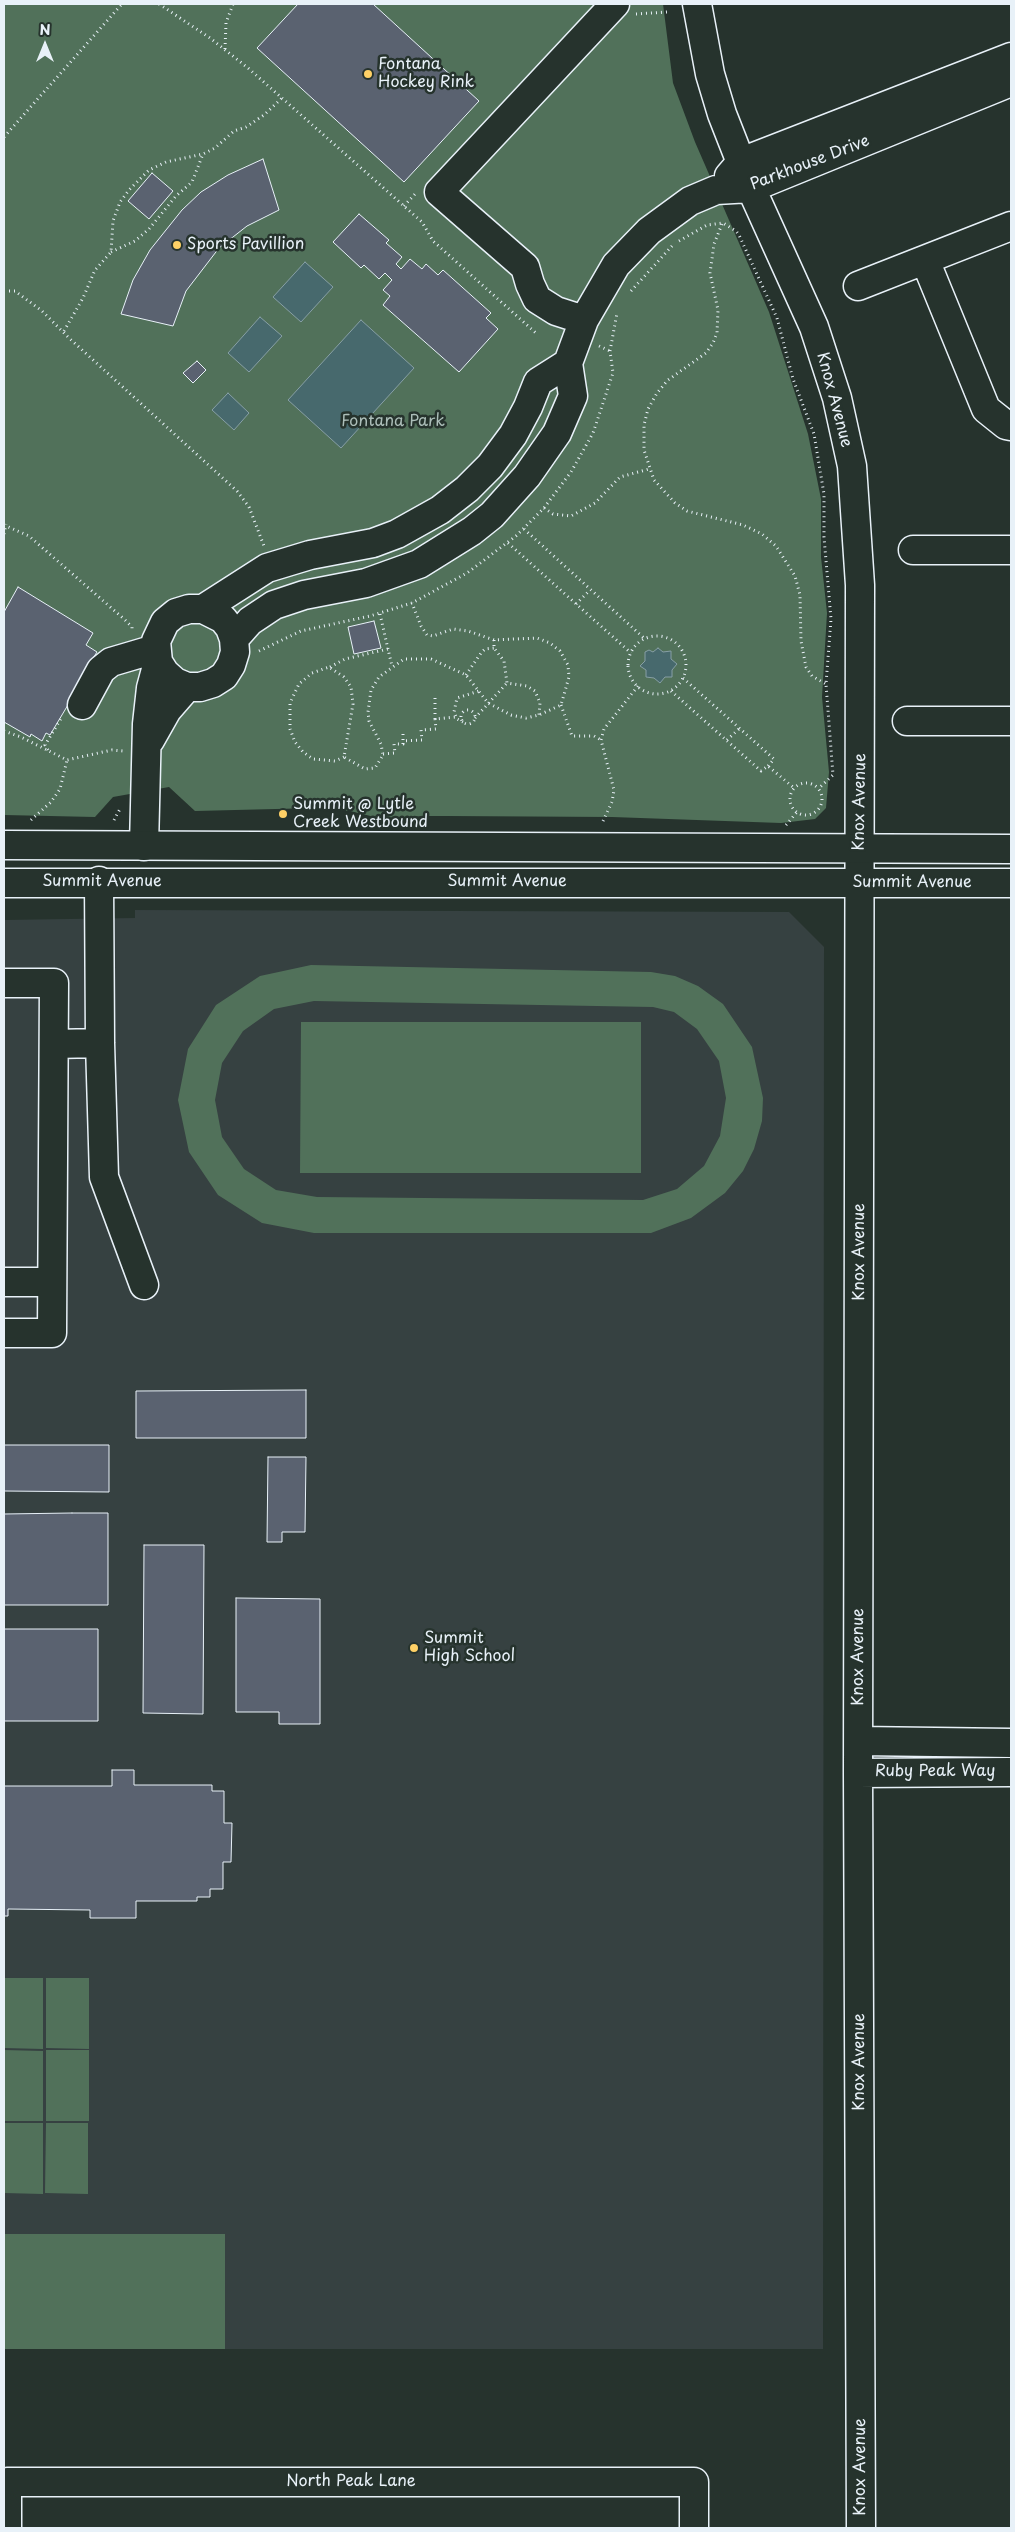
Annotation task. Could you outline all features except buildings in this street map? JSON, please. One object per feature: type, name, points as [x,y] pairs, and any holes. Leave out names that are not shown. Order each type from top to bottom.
[{"type":"street","points":[[584,320],[556,311],[537,299],[530,284],[526,267],[439,192],[615,4]]},
{"type":"street","name":"Knox Avenue","points":[[697,4],[710,74],[741,162],[814,327],[837,398],[852,466],[860,585],[858,1773],[861,2528]]},
{"type":"street","name":"Parkhouse Drive","points":[[716,190],[751,188],[845,136],[887,119],[1011,57]]},
{"type":"street","name":"Parkhouse Drive","points":[[887,119],[1011,82]]},
{"type":"street","name":"Parkhouse Drive","points":[[716,190],[741,162],[845,136]]},
{"type":"street","points":[[157,656],[165,673],[175,682],[187,687],[200,687],[213,683],[224,676],[231,665],[235,652],[243,647],[250,621],[274,606],[304,595],[366,583],[419,564],[472,531],[492,515],[527,476],[556,432],[573,396],[568,363],[584,320],[616,265],[648,230],[690,201],[716,190]]},
{"type":"street","points":[[858,286],[1011,226]]},
{"type":"street","points":[[925,260],[986,409],[1011,426]]},
{"type":"street","points":[[203,608],[267,568],[310,555],[373,543],[397,534],[440,510],[490,466],[513,435],[528,407],[538,382],[568,363]]},
{"type":"street","points":[[913,550],[1011,550]]},
{"type":"street","points":[[144,846],[137,748],[147,724],[157,656],[158,634],[165,622],[176,613],[189,608],[203,608],[223,619],[243,647]]},
{"type":"street","points":[[82,705],[101,670],[111,662],[157,656]]},
{"type":"street","points":[[137,748],[187,687]]},
{"type":"street","points":[[907,721],[1011,721]]},
{"type":"street","name":"Summit Avenue","points":[[4,845],[1011,849]]},
{"type":"street","points":[[99,881],[100,1043],[104,1177],[144,1285]]},
{"type":"street","name":"Summit Avenue","points":[[4,883],[99,881],[1011,883]]},
{"type":"street","points":[[4,983],[54,983],[52,1333],[4,1333]]},
{"type":"street","points":[[54,1044],[100,1043]]},
{"type":"street","points":[[4,1282],[52,1282]]},
{"type":"street","name":"Ruby Peak Way","points":[[859,1741],[1011,1743]]},
{"type":"street","name":"Ruby Peak Way","points":[[858,1773],[1011,1772]]},
{"type":"street","name":"North Peak Lane","points":[[7,2528],[7,2482],[694,2482],[694,2528]]},
{"type":"path","points":[[4,137],[122,4]]},
{"type":"path","points":[[159,4],[225,50],[282,98],[422,222],[433,241],[537,334]]},
{"type":"path","points":[[225,50],[226,23],[233,4]]},
{"type":"path","points":[[111,252],[113,221],[120,202],[148,170],[166,162],[203,154],[215,148],[234,131],[246,127],[264,115],[282,98]]},
{"type":"path","points":[[64,331],[83,298],[88,282],[95,270],[111,252],[135,241],[148,229],[176,196],[192,182],[203,154]]},
{"type":"path","points":[[723,223],[714,244],[710,273],[718,310],[717,333],[706,353],[668,380],[648,409],[643,438],[649,469],[663,492],[687,511],[744,524],[762,534],[776,546],[795,576],[800,595],[801,641],[806,667],[812,676],[826,684]]},
{"type":"path","points":[[629,294],[674,244],[707,225],[723,223],[736,230],[766,290],[793,379],[814,434],[824,494],[824,545],[831,619],[826,684],[833,775],[818,789]]},
{"type":"path","points":[[4,291],[14,291],[25,297],[237,491],[249,507],[266,552]]},
{"type":"path","points":[[243,647],[301,631],[380,614],[412,603],[467,573],[524,529],[544,508],[571,472],[593,433],[613,373],[610,350],[614,327],[621,306]]},
{"type":"path","points":[[544,508],[553,514],[571,516],[595,503],[620,478],[649,469]]},
{"type":"path","points":[[4,534],[5,524],[30,536],[132,627],[133,634]]},
{"type":"path","points":[[524,529],[644,639]]},
{"type":"path","points":[[508,543],[631,653]]},
{"type":"path","points":[[576,604],[590,590]]},
{"type":"path","points":[[412,603],[421,626],[427,635],[434,636],[453,629],[468,631],[494,640],[537,638],[550,643],[560,651],[568,665],[569,677],[561,705],[572,736],[594,736],[601,740]]},
{"type":"path","points":[[380,614],[392,666]]},
{"type":"path","points":[[659,636],[667,637],[680,647],[686,662],[683,678],[671,691],[653,693],[638,686],[629,672],[631,653],[637,644],[644,639],[659,636]]},
{"type":"path","points":[[494,640],[494,648],[504,661],[507,683]]},
{"type":"path","points":[[466,675],[485,649],[494,648]]},
{"type":"path","points":[[344,757],[335,761],[313,759],[303,752],[295,742],[290,729],[290,703],[299,684],[312,673],[345,659],[388,649]]},
{"type":"path","points":[[344,757],[365,769],[374,768],[383,754],[381,744],[369,721],[368,704],[371,690],[378,677],[404,659],[432,659],[466,675],[488,703],[511,715],[526,718],[539,715],[561,705]]},
{"type":"path","points":[[329,667],[344,677],[351,687],[353,704],[344,757]]},
{"type":"path","points":[[671,691],[761,772],[768,766],[774,759],[683,678]]},
{"type":"path","points":[[436,719],[456,718],[469,724],[507,683]]},
{"type":"path","points":[[507,683],[527,686],[535,690],[540,703],[539,715]]},
{"type":"path","points":[[603,821],[612,802],[614,790],[601,740],[604,729],[638,686]]},
{"type":"path","points":[[456,718],[454,706],[457,698],[479,691]]},
{"type":"path","points":[[383,754],[395,754],[394,744],[403,744],[403,741],[422,740],[421,730],[436,729],[435,698]]},
{"type":"path","points":[[463,722],[462,716],[466,711],[472,712],[475,718]]},
{"type":"path","points":[[727,740],[740,728]]},
{"type":"path","points":[[4,731],[21,737],[67,760],[112,750],[137,748]]},
{"type":"path","points":[[403,734],[403,741]]},
{"type":"path","points":[[31,820],[51,802],[60,789],[67,760]]},
{"type":"path","points":[[768,766],[794,788]]},
{"type":"path","points":[[807,783],[818,789],[821,800],[817,810],[809,814],[797,812],[790,801],[794,788],[807,783]]},
{"type":"path","points":[[784,827],[797,812]]},
{"type":"shaded area","name":"Summit High School","points":[[135,910],[789,912],[824,947],[823,2349],[4,2349],[4,920],[135,918]]},
{"type":"green space","name":"Fontana Park","points":[[4,4],[663,4],[673,83],[695,142],[769,312],[808,434],[821,499],[821,557],[827,613],[822,697],[829,772],[826,808],[815,819],[781,823],[612,817],[421,816],[387,820],[350,811],[316,808],[195,811],[169,787],[113,797],[95,817],[4,815]]},
{"type":"green space","points":[[311,965],[651,972],[675,976],[698,986],[723,1004],[752,1047],[763,1098],[762,1121],[754,1149],[743,1171],[725,1193],[691,1218],[651,1233],[314,1233],[262,1223],[218,1195],[189,1152],[178,1100],[188,1049],[216,1005],[260,976]],"holes":[[[314,1001],[653,1007],[674,1012],[697,1029],[719,1061],[726,1098],[720,1136],[704,1166],[677,1189],[643,1200],[317,1197],[276,1190],[244,1169],[222,1137],[215,1100],[222,1063],[243,1031],[274,1009]]]},
{"type":"green space","points":[[301,1022],[641,1022],[641,1173],[300,1173]]},
{"type":"green space","points":[[4,1978],[43,1978],[43,2049],[4,2048]]},
{"type":"green space","points":[[46,1978],[89,1978],[89,2049],[46,2048]]},
{"type":"green space","points":[[4,2050],[43,2051],[43,2121],[4,2121]]},
{"type":"green space","points":[[46,2050],[89,2050],[89,2121],[46,2121]]},
{"type":"green space","points":[[4,2123],[43,2123],[43,2194],[4,2193]]},
{"type":"green space","points":[[46,2123],[88,2123],[88,2194],[45,2193]]},
{"type":"green space","points":[[4,2234],[225,2234],[225,2349],[4,2349]]},
{"type":"water","points":[[305,262],[333,287],[301,322],[273,297]]},
{"type":"water","points":[[260,317],[282,336],[249,372],[228,353]]},
{"type":"water","points":[[361,320],[414,368],[341,448],[288,400]]},
{"type":"water","points":[[228,393],[249,413],[234,430],[212,410]]},
{"type":"water","points":[[658,648],[663,652],[671,651],[671,659],[677,664],[672,670],[672,677],[665,677],[660,683],[654,678],[646,677],[646,670],[640,666],[645,661],[645,652],[649,650],[653,652]]},
{"type":"place","name":"Fontana Hockey Rink","points":[[368,74]]},
{"type":"place","name":"Sports Pavillion","points":[[177,245]]},
{"type":"place","name":"Summit @ Lytle Creek Westbound","points":[[283,814]]},
{"type":"place","name":"Summit High School","points":[[414,1648]]}]
